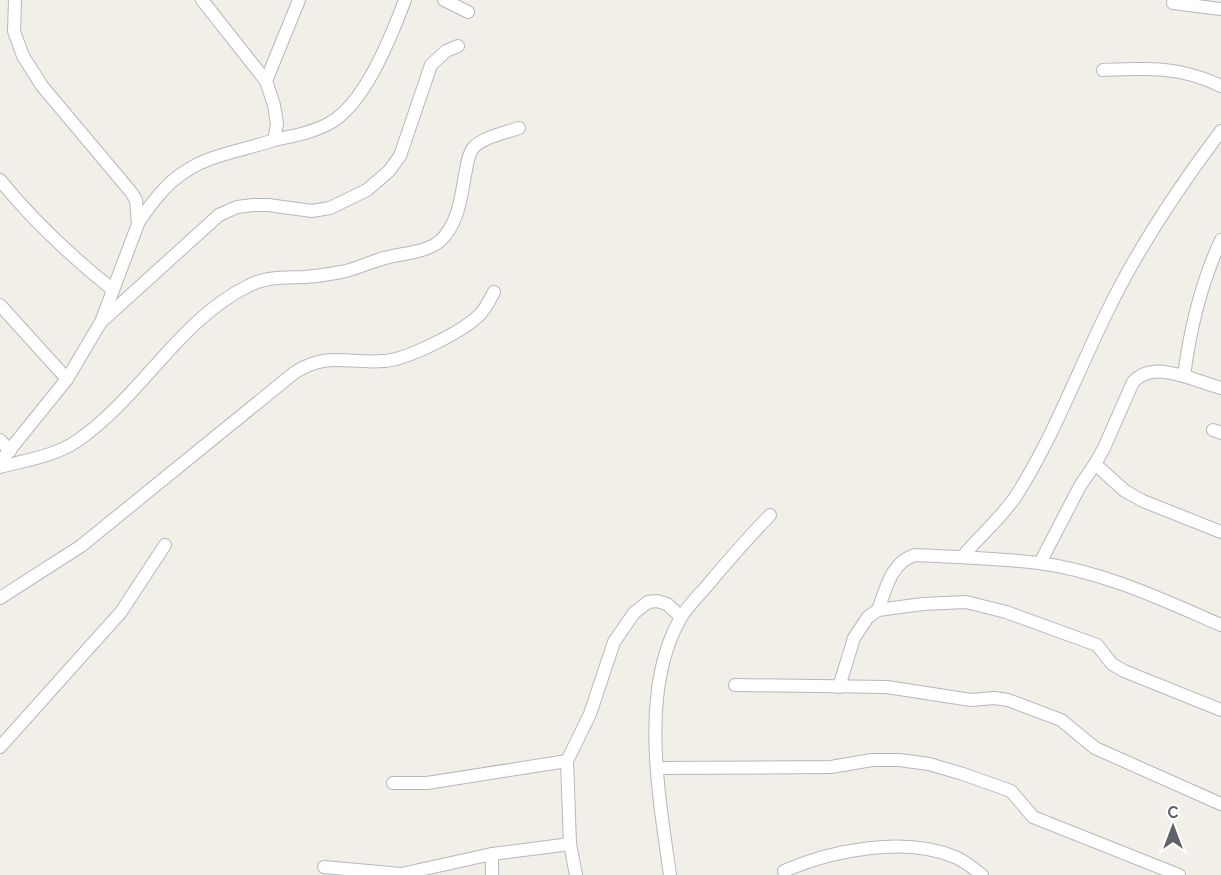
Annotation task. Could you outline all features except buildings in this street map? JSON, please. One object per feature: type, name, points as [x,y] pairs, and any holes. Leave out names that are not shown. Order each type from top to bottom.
[{"type":"street","points":[[15,0],[14,31],[23,56],[42,86],[131,192],[136,200],[138,224]]},
{"type":"street","points":[[202,0],[266,81],[274,105],[277,124],[274,140]]},
{"type":"street","points":[[266,81],[299,0]]},
{"type":"street","points":[[0,462],[67,379],[101,322],[138,224],[158,196],[186,170],[228,152],[310,131],[328,124],[352,105],[377,66],[405,0]]},
{"type":"street","points":[[444,0],[468,12]]},
{"type":"street","points":[[1173,3],[1221,9]]},
{"type":"street","points":[[101,322],[219,215],[237,207],[253,205],[312,211],[330,208],[367,190],[389,171],[400,156],[431,64],[446,51],[458,46]]},
{"type":"street","points":[[1103,70],[1153,68],[1174,70],[1221,86]]},
{"type":"street","points":[[0,466],[45,456],[77,441],[110,415],[190,330],[222,302],[248,286],[277,277],[305,277],[344,271],[381,258],[421,250],[439,242],[450,230],[457,217],[468,160],[473,149],[482,142],[519,128]]},
{"type":"street","points":[[962,557],[1014,498],[1027,478],[1130,267],[1179,188],[1221,131]]},
{"type":"street","points":[[0,180],[30,214],[79,262],[114,290]]},
{"type":"street","points":[[1184,376],[1193,323],[1204,282],[1221,240]]},
{"type":"street","points":[[0,598],[81,546],[306,365],[319,360],[388,361],[404,356],[442,339],[477,318],[494,292]]},
{"type":"street","points":[[0,305],[67,379]]},
{"type":"street","points":[[1040,563],[1080,486],[1095,464],[1133,382],[1141,374],[1149,371],[1184,376],[1221,388]]},
{"type":"street","points":[[0,440],[10,451]]},
{"type":"street","points":[[1095,464],[1125,490],[1143,501],[1221,532]]},
{"type":"street","points":[[670,875],[654,741],[654,716],[663,661],[681,617],[741,544],[770,515]]},
{"type":"street","points":[[0,747],[121,612],[165,545]]},
{"type":"street","points":[[878,610],[894,570],[908,557],[915,555],[962,557],[1040,563],[1085,573],[1156,596],[1221,625]]},
{"type":"street","points":[[576,875],[570,844],[567,761],[591,714],[614,642],[634,613],[648,602],[657,601],[667,604],[681,617]]},
{"type":"street","points":[[839,687],[854,638],[868,617],[878,610],[923,604],[966,602],[1006,612],[1097,645],[1112,664],[1124,671],[1221,710]]},
{"type":"street","points":[[735,685],[887,687],[971,700],[994,698],[1008,700],[1061,720],[1095,748],[1221,804]]},
{"type":"street","points":[[658,768],[831,767],[872,760],[899,760],[929,764],[1011,791],[1033,817],[1179,875]]},
{"type":"street","points":[[393,783],[427,783],[567,761]]},
{"type":"street","points":[[324,867],[402,874],[492,854],[570,844]]},
{"type":"street","points":[[784,871],[815,858],[907,846],[925,848],[957,858],[982,875]]},
{"type":"street","points":[[492,854],[492,875]]}]
